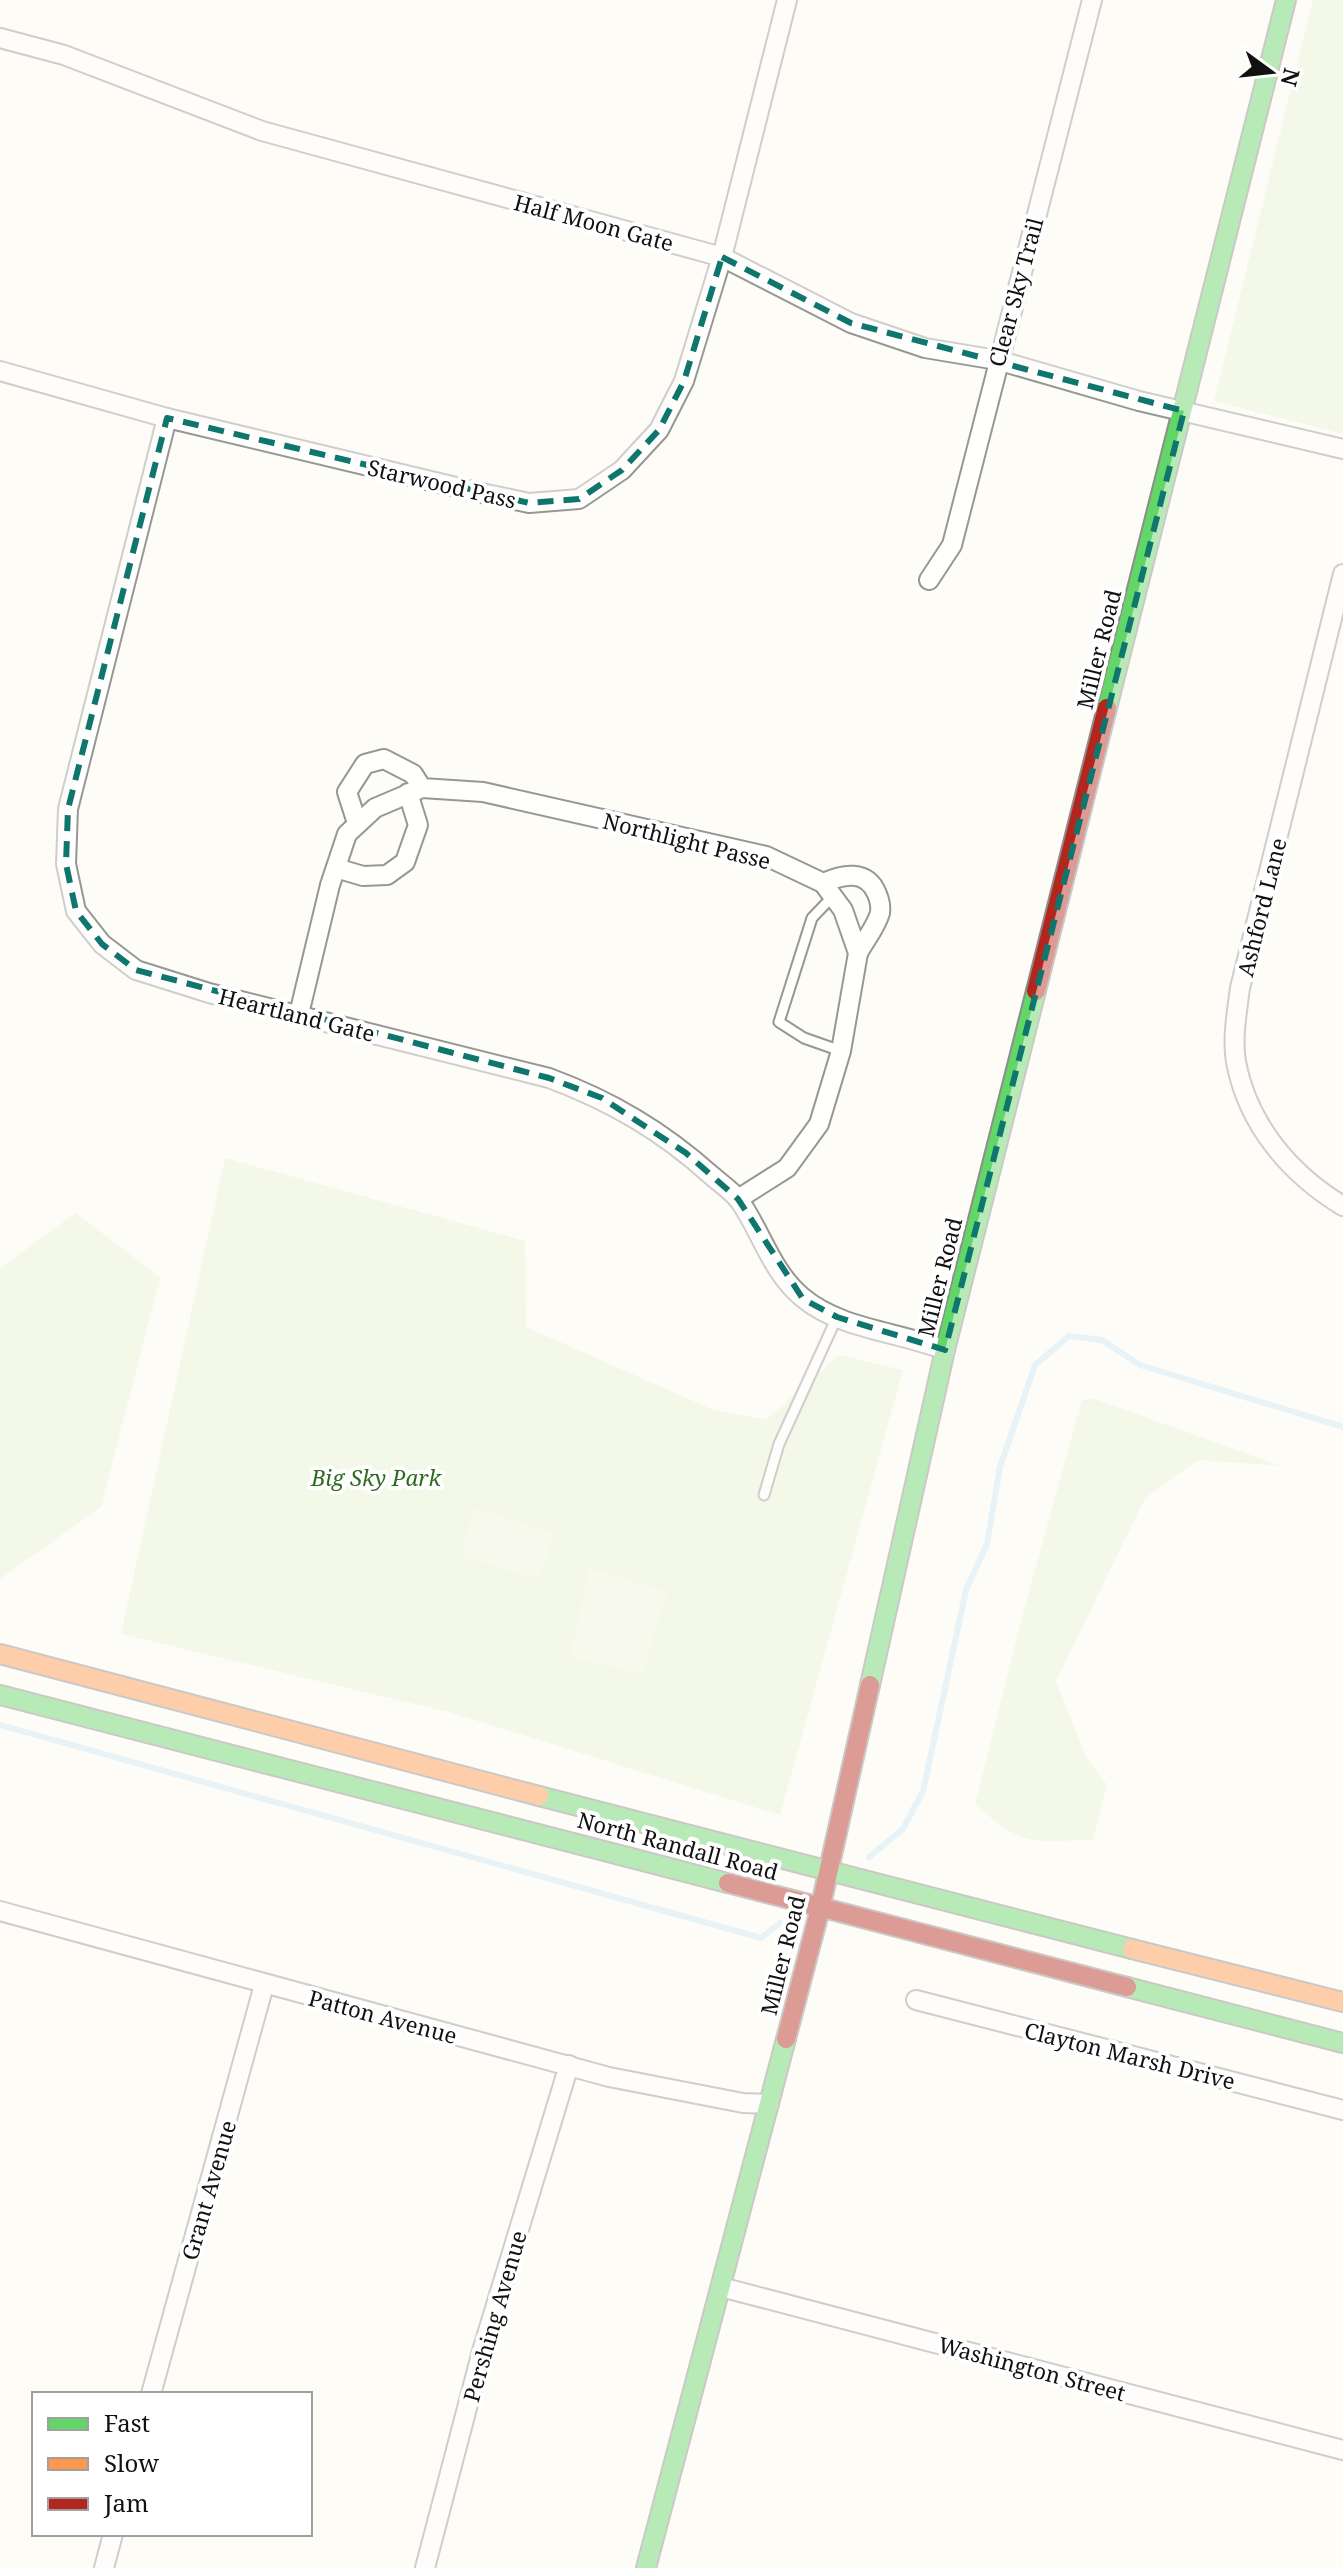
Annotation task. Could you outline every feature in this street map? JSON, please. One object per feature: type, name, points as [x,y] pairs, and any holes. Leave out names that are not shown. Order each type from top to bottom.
[{"type":"main road","name":"Miller Road","points":[[646,2568],[820,1909],[945,1350],[1286,0]]},
{"type":"main road","name":"North Randall Road","points":[[0,1654],[827,1872],[1343,2002]]},
{"type":"main road","name":"North Randall Road","points":[[0,1695],[691,1871],[820,1909],[1343,2043]]},
{"type":"street","name":"Starwood Pass","points":[[0,371],[167,418],[529,503],[579,499],[622,470],[659,430],[684,381],[722,257],[787,0]]},
{"type":"street","name":"Clear Sky Trail","points":[[929,580],[952,545],[997,360],[1092,0]]},
{"type":"street","name":"Half Moon Gate","points":[[0,38],[64,55],[262,131],[722,257],[851,323],[925,348],[997,360],[1184,411],[1343,449]]},
{"type":"street","name":"Heartland Gate","points":[[167,418],[68,809],[66,864],[76,911],[102,944],[136,970],[209,993],[549,1078],[602,1098],[686,1153],[738,1199],[785,1280],[803,1299],[837,1317],[913,1337],[945,1350]]},
{"type":"street","name":"Ashford Lane","points":[[1343,574],[1240,988],[1235,1026],[1236,1062],[1260,1126],[1282,1159],[1311,1187],[1343,1206]]},
{"type":"street","points":[[336,868],[363,876],[387,875],[405,862],[418,825],[413,774],[399,764],[384,759],[365,764],[354,776],[347,792],[357,823]]},
{"type":"street","name":"Northlight Passe","points":[[299,1014],[347,834],[375,808],[415,791],[483,792],[766,856],[828,889]]},
{"type":"street","points":[[738,1199],[787,1168],[819,1124],[841,1051],[858,953],[879,916],[877,894],[867,879],[842,875],[828,889],[843,910],[858,953]]},
{"type":"street","name":"Patton Avenue","points":[[0,1911],[264,1985],[624,2080],[743,2103],[769,2104]]},
{"type":"street","name":"Grant Avenue","points":[[152,2392],[264,1985]]},
{"type":"street","name":"Clayton Marsh Drive","points":[[916,2000],[1343,2110]]},
{"type":"street","name":"Pershing Avenue","points":[[425,2568],[482,2351],[569,2065]]},
{"type":"street","name":"Washington Street","points":[[721,2287],[1343,2450]]},
{"type":"street","points":[[104,2568],[112,2536]]},
{"type":"lane","points":[[828,889],[812,918],[779,1022],[804,1038],[841,1051]]},
{"type":"lane","points":[[764,1495],[779,1444],[837,1317]]},
{"type":"highlighted area","points":[[722,257],[851,323],[1184,411],[945,1350],[837,1317],[803,1299],[738,1199],[686,1153],[602,1098],[549,1078],[136,970],[102,944],[76,911],[66,864],[68,809],[167,418],[529,503],[579,499],[622,470],[659,430],[684,381]]},
{"type":"green space","points":[[1313,0],[1343,0],[1343,434],[1214,401]]},
{"type":"green space","name":"Big Sky Park","points":[[225,1158],[525,1241],[526,1327],[711,1409],[766,1420],[839,1355],[903,1370],[780,1815],[449,1712],[121,1634]]},
{"type":"green space","points":[[76,1213],[160,1278],[101,1507],[0,1579],[0,1268]]},
{"type":"green space","points":[[1095,1399],[1281,1466],[1198,1460],[1145,1498],[1056,1681],[1086,1757],[1107,1785],[1093,1840],[1040,1841],[1017,1835],[975,1804],[1082,1400]]},
{"type":"green space","points":[[475,1507],[555,1534],[539,1580],[461,1556]]},
{"type":"green space","points":[[589,1568],[668,1592],[642,1674],[570,1657]]},
{"type":"waterway","points":[[869,1857],[903,1829],[923,1791],[966,1590],[987,1544],[1000,1467],[1035,1365],[1069,1336],[1102,1340],[1140,1365],[1343,1427]]},
{"type":"waterway","points":[[0,1725],[761,1938],[780,1923]]},
{"type":"traffic: fast","points":[[1107,708],[1286,0]]},
{"type":"traffic: fast","points":[[870,1685],[945,1350],[1036,991]]},
{"type":"traffic: fast","points":[[0,1695],[728,1883]]},
{"type":"traffic: fast","points":[[539,1796],[1132,1949]]},
{"type":"traffic: fast","points":[[1127,1987],[1343,2043]]},
{"type":"traffic: fast","points":[[646,2568],[786,2039]]},
{"type":"traffic: slow","points":[[0,1654],[539,1796]]},
{"type":"traffic: slow","points":[[1132,1949],[1343,2002]]},
{"type":"traffic: jam","points":[[1036,991],[1107,708]]},
{"type":"traffic: jam","points":[[786,2039],[820,1909],[870,1685]]},
{"type":"traffic: jam","points":[[728,1883],[1127,1987]]}]
